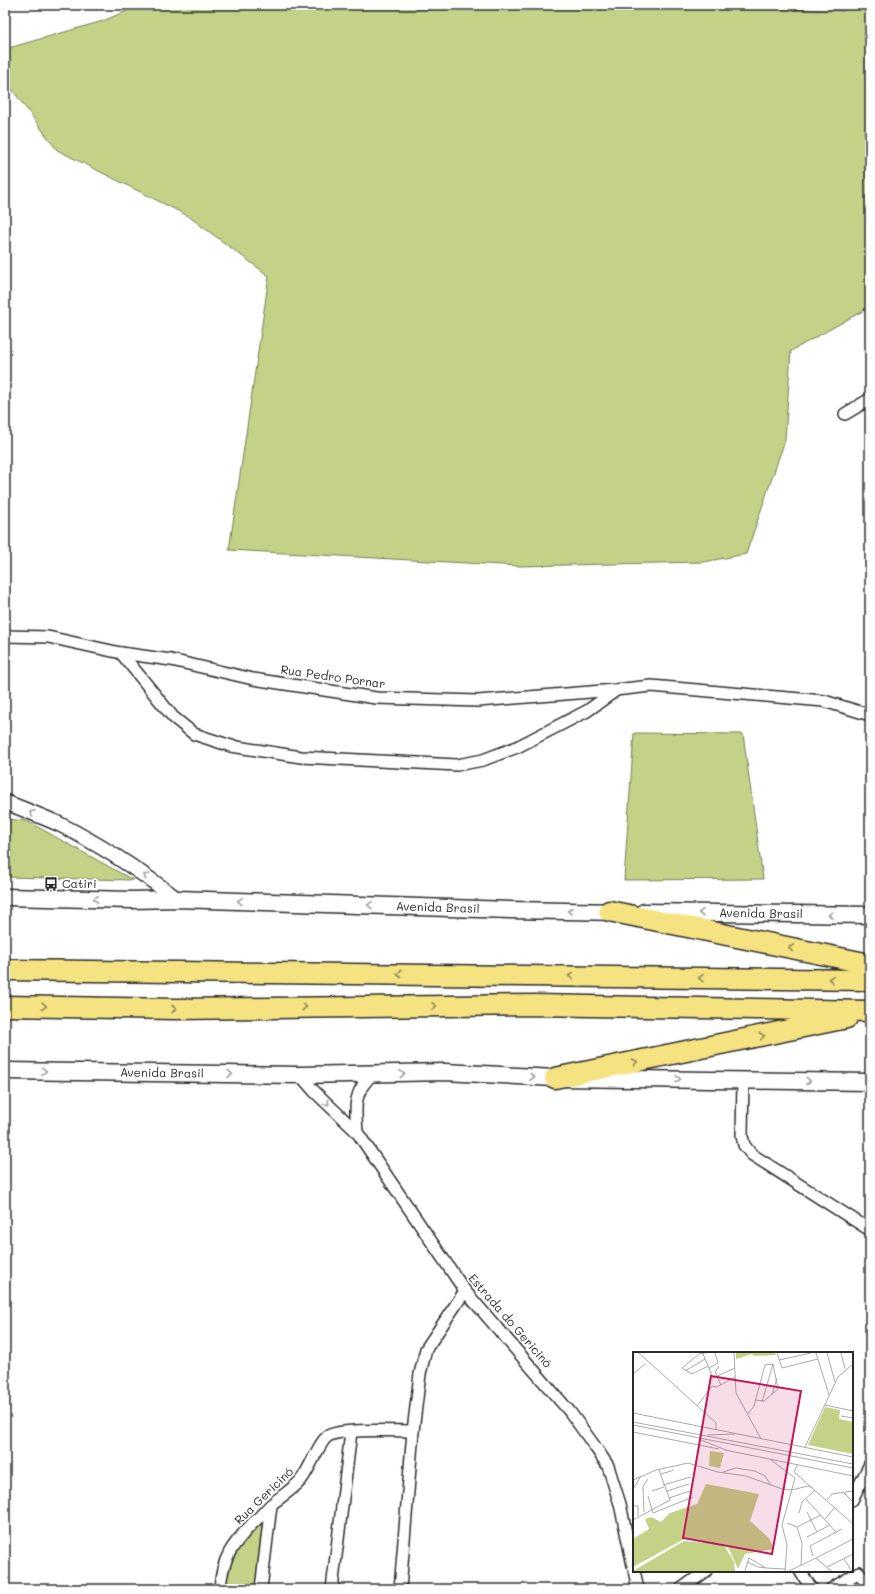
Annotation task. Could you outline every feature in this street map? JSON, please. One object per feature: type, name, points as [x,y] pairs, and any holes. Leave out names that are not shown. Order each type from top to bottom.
[{"type":"highway","points":[[609,911],[870,964]]},
{"type":"highway","points":[[5,970],[870,980]]},
{"type":"highway","points":[[5,1006],[175,1009],[535,1005],[870,1012]]},
{"type":"highway","points":[[556,1078],[870,1012]]},
{"type":"main road","name":"Avenida Brasil","points":[[5,897],[132,900],[177,899],[510,910],[870,914]]},
{"type":"main road","name":"Avenida Brasil","points":[[5,1071],[300,1075],[445,1072],[556,1078],[870,1082]]},
{"type":"street","points":[[845,414],[870,398]]},
{"type":"street","name":"Rua Pedro Pornar","points":[[5,636],[48,637],[121,653],[171,660],[253,678],[376,698],[478,701],[652,686],[824,701],[870,715]]},
{"type":"street","points":[[121,653],[174,717],[194,734],[231,746],[301,757],[457,765],[483,760],[517,747],[587,710],[615,690]]},
{"type":"street","points":[[5,802],[57,824],[100,846],[146,876],[177,899]]},
{"type":"street","points":[[357,1132],[355,1112],[358,1096],[361,1087],[373,1074]]},
{"type":"street","name":"Estrada do Gericinó","points":[[300,1075],[314,1091],[357,1132],[465,1291],[570,1412],[608,1466],[620,1504],[633,1565]]},
{"type":"street","points":[[743,1080],[742,1136],[744,1145],[751,1154],[870,1230]]},
{"type":"street","points":[[400,1589],[413,1431],[420,1374],[426,1349],[465,1291]]},
{"type":"street","name":"Rua Gericinó","points":[[220,1589],[221,1572],[230,1549],[271,1505],[300,1480],[328,1436],[336,1433],[351,1432],[413,1431]]},
{"type":"street","points":[[332,1589],[351,1432]]},
{"type":"street","points":[[853,1498],[870,1464]]},
{"type":"street","points":[[261,1589],[271,1505]]},
{"type":"street","name":"Estrada do Gericinó","points":[[634,1572],[638,1589]]},
{"type":"street","points":[[681,1589],[705,1572]]},
{"type":"street","points":[[801,1572],[812,1589]]},
{"type":"street","points":[[831,1589],[859,1572],[869,1589]]},
{"type":"green space","points":[[140,5],[672,5],[844,11],[852,5],[870,5],[870,307],[791,351],[785,440],[746,554],[704,562],[520,566],[229,550],[269,276],[188,216],[57,150],[5,80],[5,49],[103,21]]},
{"type":"green space","points":[[634,733],[743,734],[763,879],[624,880]]},
{"type":"green space","points":[[5,819],[27,821],[133,880],[5,877]]},
{"type":"green space","points":[[271,1505],[261,1589],[220,1589],[230,1549]]},
{"type":"place","name":"Catiri","points":[[51,884]]}]
